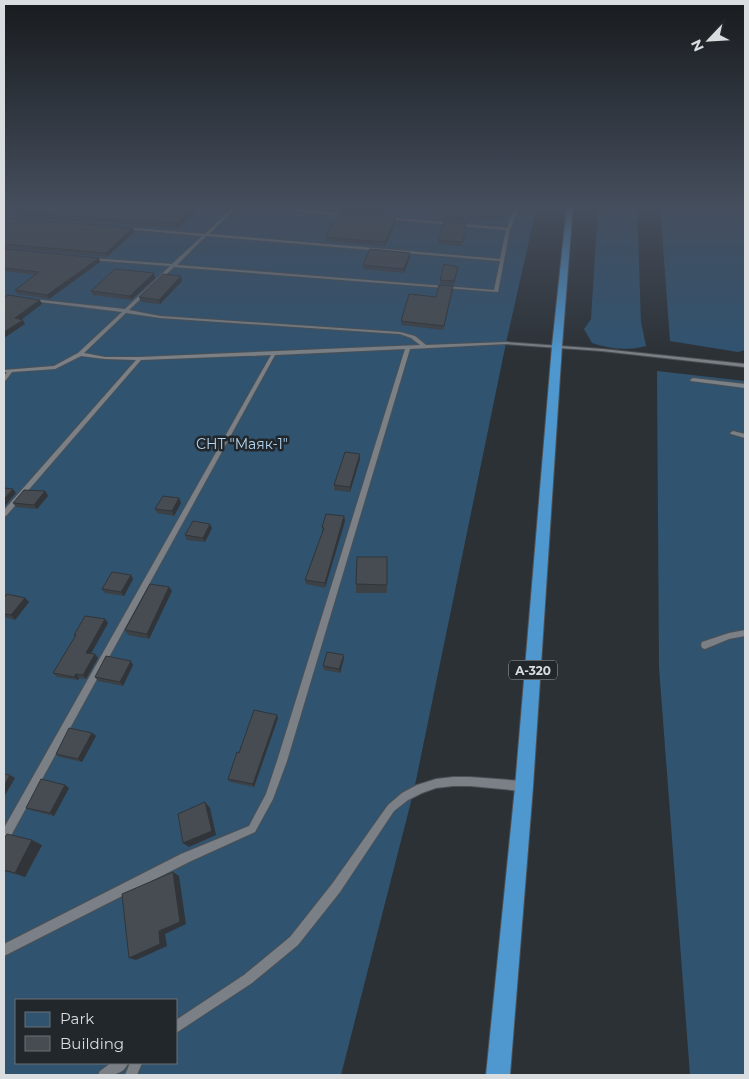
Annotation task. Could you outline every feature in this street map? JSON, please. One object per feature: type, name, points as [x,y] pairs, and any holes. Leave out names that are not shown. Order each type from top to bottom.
[{"type":"highway","name":"А-320","points":[[498,1075],[524,786],[565,255]]},
{"type":"lane","points":[[4,371],[55,367],[80,354],[124,310],[184,255]]},
{"type":"lane","points":[[448,255],[500,260]]},
{"type":"lane","points":[[83,258],[496,291],[501,255]]},
{"type":"lane","points":[[29,300],[72,306],[89,305],[160,317],[400,333],[413,337],[425,347]]},
{"type":"lane","points":[[80,354],[105,358],[140,359],[273,355],[506,343],[557,346],[745,366]]},
{"type":"lane","points":[[4,950],[185,858],[252,829],[270,796],[282,761],[408,348]]},
{"type":"lane","points":[[4,837],[273,355]]},
{"type":"lane","points":[[4,514],[140,359]]},
{"type":"lane","points":[[4,379],[11,370]]},
{"type":"lane","points":[[694,380],[745,386]]},
{"type":"lane","points":[[734,433],[745,436]]},
{"type":"lane","points":[[705,645],[729,636],[745,634]]},
{"type":"lane","points":[[178,1025],[248,979],[294,941],[336,888],[391,808],[400,799],[427,785],[465,781],[524,786]]},
{"type":"lane","points":[[104,1075],[120,1064]]},
{"type":"green space","name":"СНТ \"Маяк-1\"","points":[[4,255],[526,255],[414,790],[341,1075],[4,1075]]},
{"type":"green space","points":[[595,255],[639,255],[641,322],[646,346],[625,349],[592,343],[584,329],[591,319]]},
{"type":"green space","points":[[664,255],[745,255],[745,350],[738,352],[670,341]]},
{"type":"green space","points":[[657,371],[745,381],[745,1075],[690,1075],[659,668]]},
{"type":"building","points":[[4,255],[71,255],[99,258],[47,295],[15,290],[39,272],[4,268]]},
{"type":"building","points":[[367,255],[409,255],[404,269],[363,265]]},
{"type":"building","points":[[444,264],[458,267],[454,281],[440,280]]},
{"type":"building","points":[[115,269],[154,273],[130,296],[91,291]]},
{"type":"building","points":[[163,274],[181,276],[159,300],[139,297]]},
{"type":"building","points":[[439,285],[453,286],[444,326],[401,321],[409,294],[436,297]]},
{"type":"building","points":[[8,295],[40,300],[15,318],[23,320],[4,332],[4,298]]},
{"type":"building","points":[[345,452],[360,454],[350,487],[334,485]]},
{"type":"building","points":[[4,488],[13,489],[4,499]]},
{"type":"building","points":[[24,490],[45,491],[34,505],[13,503]]},
{"type":"building","points":[[163,496],[179,498],[172,511],[155,509]]},
{"type":"building","points":[[326,514],[344,516],[325,583],[305,580],[324,528],[322,527]]},
{"type":"building","points":[[193,521],[210,524],[203,538],[185,535]]},
{"type":"building","points":[[357,557],[387,557],[387,585],[356,584]]},
{"type":"building","points":[[112,572],[131,575],[121,592],[102,589]]},
{"type":"building","points":[[150,584],[169,587],[147,634],[125,630]]},
{"type":"building","points":[[7,594],[25,598],[11,615],[4,614],[4,598]]},
{"type":"building","points":[[85,616],[105,619],[86,653],[95,654],[83,675],[76,674],[74,677],[53,673],[76,635],[74,635]]},
{"type":"building","points":[[327,652],[344,655],[339,669],[323,666]]},
{"type":"building","points":[[106,656],[131,661],[120,682],[95,677]]},
{"type":"building","points":[[254,710],[277,715],[253,784],[228,779]]},
{"type":"building","points":[[69,728],[92,733],[78,759],[56,754]]},
{"type":"building","points":[[4,774],[10,775],[4,786]]},
{"type":"building","points":[[41,779],[65,785],[50,813],[26,808]]},
{"type":"building","points":[[205,802],[212,831],[183,843],[178,814]]},
{"type":"building","points":[[7,834],[32,840],[15,873],[4,870],[4,839]]},
{"type":"building","points":[[173,872],[180,922],[159,931],[160,944],[129,958],[122,894]]}]
